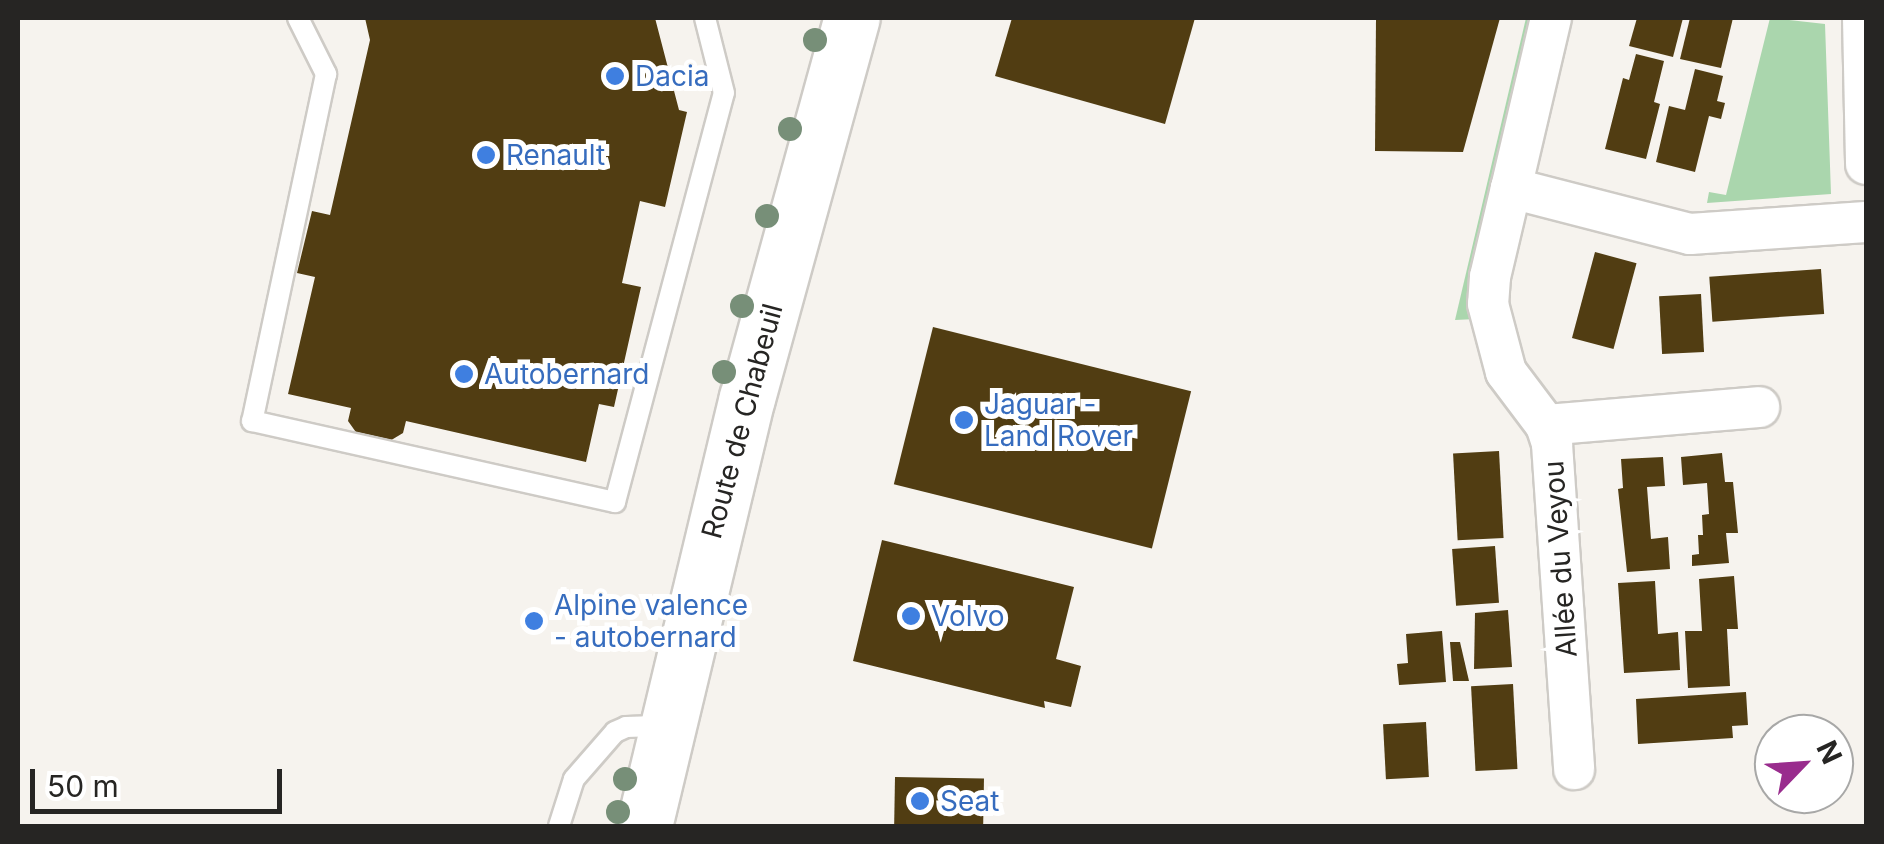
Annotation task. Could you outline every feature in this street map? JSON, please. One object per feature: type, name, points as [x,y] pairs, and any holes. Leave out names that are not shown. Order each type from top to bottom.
[{"type":"main road","name":"Route de Chabeuil","points":[[644,826],[664,726],[746,398],[852,18]]},
{"type":"street","name":"Allée du Veyou","points":[[1550,18],[1490,277],[1490,315],[1506,372],[1546,425],[1552,444],[1574,769]]},
{"type":"street","points":[[1863,18],[1866,164]]},
{"type":"street","points":[[1511,188],[1690,234],[1866,222]]},
{"type":"street","points":[[1546,425],[1759,408]]},
{"type":"lane","points":[[298,18],[326,74],[252,421],[615,502],[724,93],[705,18]]},
{"type":"lane","points":[[559,826],[574,779],[615,732],[626,727],[664,726]]},
{"type":"green space","points":[[1526,18],[1535,18],[1476,319],[1455,320]]},
{"type":"green space","points":[[1770,18],[1825,24],[1831,194],[1707,203],[1709,192],[1726,195]]},
{"type":"building","points":[[365,18],[655,18],[679,110],[687,112],[665,207],[640,201],[622,283],[641,287],[614,407],[599,404],[586,462],[406,421],[403,433],[388,442],[358,435],[348,421],[351,408],[288,394],[315,277],[297,273],[312,211],[330,215],[370,40]]},
{"type":"building","points":[[1012,18],[1195,18],[1165,124],[995,76]]},
{"type":"building","points":[[1376,18],[1500,18],[1463,152],[1375,151]]},
{"type":"building","points":[[1637,18],[1683,18],[1673,57],[1629,46]]},
{"type":"building","points":[[1690,18],[1733,18],[1721,68],[1680,59]]},
{"type":"building","points":[[1636,54],[1664,61],[1654,102],[1660,104],[1646,159],[1605,149],[1623,78],[1629,80]]},
{"type":"building","points":[[1695,69],[1723,76],[1717,101],[1725,103],[1721,119],[1709,116],[1695,172],[1656,162],[1669,106],[1685,110]]},
{"type":"building","points":[[1595,252],[1637,263],[1613,349],[1572,338]]},
{"type":"building","points":[[1821,269],[1824,314],[1712,322],[1709,277]]},
{"type":"building","points":[[1701,294],[1704,352],[1662,354],[1659,296]]},
{"type":"building","points":[[933,327],[1191,391],[1152,549],[894,484]]},
{"type":"building","points":[[1499,451],[1504,538],[1458,540],[1453,453]]},
{"type":"building","points":[[1722,453],[1725,482],[1733,482],[1738,533],[1726,533],[1729,563],[1692,566],[1692,555],[1699,554],[1698,535],[1703,535],[1702,515],[1709,514],[1707,483],[1683,485],[1681,457]]},
{"type":"building","points":[[1663,457],[1665,486],[1647,487],[1651,539],[1668,537],[1670,569],[1627,572],[1618,489],[1623,488],[1621,459]]},
{"type":"building","points":[[882,540],[1074,587],[1056,659],[1081,666],[1071,707],[1044,701],[1045,708],[853,661]]},
{"type":"building","points":[[1495,546],[1499,603],[1456,606],[1452,549]]},
{"type":"building","points":[[1734,576],[1738,629],[1727,629],[1730,686],[1688,688],[1685,631],[1702,631],[1699,579]]},
{"type":"building","points":[[1655,581],[1658,634],[1678,632],[1680,670],[1624,673],[1618,583]]},
{"type":"building","points":[[1508,610],[1512,667],[1474,669],[1475,613]]},
{"type":"building","points":[[1442,631],[1446,682],[1399,685],[1397,664],[1408,663],[1406,634]]},
{"type":"building","points":[[1450,642],[1460,642],[1469,681],[1453,681]]},
{"type":"building","points":[[1513,684],[1517,769],[1476,771],[1471,686]]},
{"type":"building","points":[[1746,692],[1748,725],[1732,726],[1733,738],[1638,744],[1636,699]]},
{"type":"building","points":[[1426,722],[1429,777],[1386,779],[1383,724]]},
{"type":"building","points":[[895,777],[984,779],[983,826],[894,826]]},
{"type":"place","name":"Dacia","points":[[615,76]]},
{"type":"place","name":"Renault","points":[[486,155]]},
{"type":"place","name":"Autobernard","points":[[464,374]]},
{"type":"place","name":"Jaguar - Land Rover","points":[[964,420]]},
{"type":"place","name":"Volvo","points":[[911,616]]},
{"type":"place","name":"Alpine valence - autobernard","points":[[534,621]]},
{"type":"place","name":"Seat","points":[[920,801]]}]
